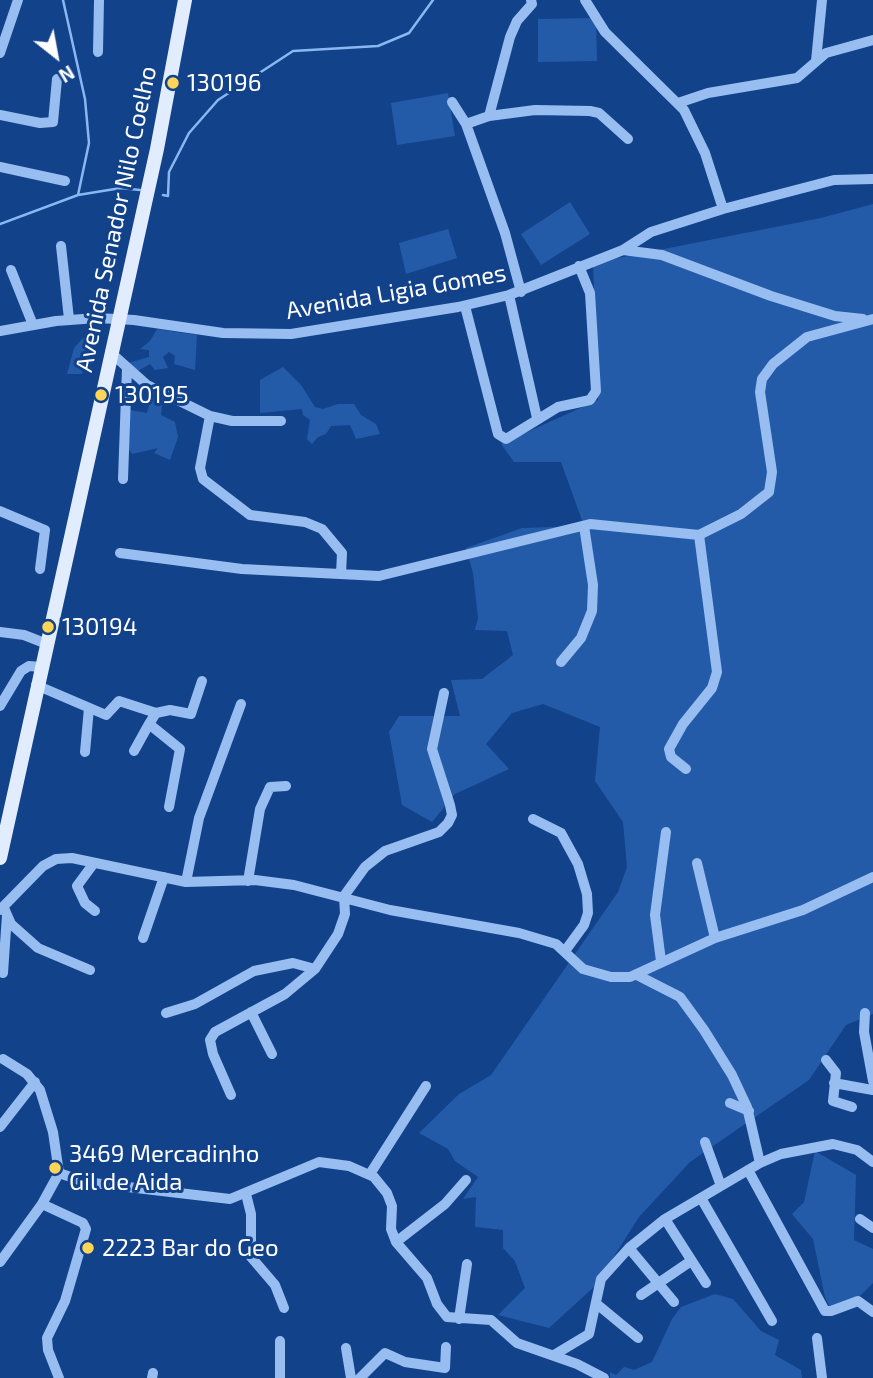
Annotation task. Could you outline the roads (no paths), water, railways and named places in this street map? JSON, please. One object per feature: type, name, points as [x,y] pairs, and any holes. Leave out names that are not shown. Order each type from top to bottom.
[{"type":"main road","name":"Avenida Senador Nilo Coelho","points":[[0,858],[36,685],[157,149],[185,0]]},
{"type":"street","points":[[0,53],[5,20],[18,0]]},
{"type":"street","points":[[98,52],[99,0]]},
{"type":"street","points":[[585,0],[605,32],[678,103],[705,153],[723,209]]},
{"type":"street","points":[[816,61],[822,0]]},
{"type":"street","points":[[489,116],[510,37],[517,21],[535,1]]},
{"type":"street","points":[[678,103],[708,93],[797,78],[816,61],[843,47],[873,40]]},
{"type":"street","points":[[0,115],[40,123],[53,122],[57,79]]},
{"type":"street","points":[[452,103],[466,124],[505,233],[521,292]]},
{"type":"street","points":[[466,124],[489,116],[535,110],[590,111],[598,113],[628,139]]},
{"type":"street","points":[[0,167],[65,181]]},
{"type":"street","points":[[622,250],[651,232],[723,209],[834,180],[873,179]]},
{"type":"street","points":[[61,246],[69,319]]},
{"type":"street","name":"Avenida Ligia Gomes","points":[[0,331],[69,319],[118,320],[260,335],[291,334],[465,306],[509,296],[622,250],[662,255],[727,281],[835,316],[873,319]]},
{"type":"street","points":[[465,306],[500,437],[506,439],[558,407],[590,400],[596,391],[590,293],[579,266]]},
{"type":"street","points":[[11,270],[33,325]]},
{"type":"street","points":[[509,296],[537,418]]},
{"type":"street","points":[[120,553],[242,569],[341,574],[397,573],[530,537],[584,526],[699,535],[741,514],[769,492],[772,472],[761,392],[762,379],[774,364],[807,337],[873,319]]},
{"type":"street","points":[[110,352],[146,385],[210,416],[232,421],[281,421]]},
{"type":"street","points":[[123,479],[127,368]]},
{"type":"street","points":[[210,416],[200,468],[203,479],[250,515],[305,522],[322,529],[342,553],[341,574]]},
{"type":"street","points":[[0,511],[46,530],[40,569]]},
{"type":"street","points":[[561,662],[581,638],[592,611],[593,585],[584,526]]},
{"type":"street","points":[[686,769],[671,757],[669,749],[688,717],[712,688],[717,672],[699,535]]},
{"type":"street","points":[[0,632],[24,635],[47,644]]},
{"type":"street","points":[[0,705],[21,671],[29,666],[41,667]]},
{"type":"street","points":[[36,685],[106,715],[119,701],[156,713],[166,710],[193,713],[202,681]]},
{"type":"street","points":[[231,1096],[219,1071],[210,1040],[215,1032],[300,984],[315,970],[338,934],[345,914],[344,897],[365,867],[386,851],[439,832],[448,823],[452,815],[450,805],[432,749],[444,693]]},
{"type":"street","points":[[186,883],[199,818],[241,704]]},
{"type":"street","points":[[85,752],[89,708]]},
{"type":"street","points":[[134,751],[156,713]]},
{"type":"street","points":[[149,724],[180,749],[169,807]]},
{"type":"street","points":[[248,881],[260,809],[270,787],[286,786]]},
{"type":"street","points":[[534,819],[561,833],[578,864],[587,894],[588,913],[584,925],[565,951]]},
{"type":"street","points":[[661,961],[655,915],[666,832]]},
{"type":"street","points":[[2,973],[4,911],[26,880],[51,860],[72,858],[186,883],[248,881],[294,885],[390,910],[520,933],[555,944],[578,966],[597,975],[637,975],[684,1002],[732,1075],[748,1111],[761,1163]]},
{"type":"street","points":[[94,863],[77,886],[85,903],[95,911]]},
{"type":"street","points":[[697,863],[715,938]]},
{"type":"street","points":[[143,938],[164,877]]},
{"type":"street","points":[[637,975],[661,961],[715,938],[782,919],[873,877]]},
{"type":"street","points":[[4,911],[18,932],[38,948],[90,970]]},
{"type":"street","points":[[166,1013],[195,1004],[254,971],[293,963],[315,970]]},
{"type":"street","points":[[251,1012],[272,1054]]},
{"type":"street","points":[[865,1013],[864,1032],[873,1081]]},
{"type":"street","points":[[0,1262],[42,1204],[59,1173],[46,1101],[35,1082],[3,1059]]},
{"type":"street","points":[[826,1060],[836,1071],[833,1102],[852,1107]]},
{"type":"street","points":[[0,1127],[35,1082]]},
{"type":"street","points":[[834,1083],[873,1090]]},
{"type":"street","points":[[370,1174],[426,1086]]},
{"type":"street","points":[[730,1103],[748,1111]]},
{"type":"street","points":[[705,1142],[721,1186]]},
{"type":"street","points":[[554,1355],[589,1334],[598,1305],[601,1279],[629,1248],[665,1219],[761,1163],[797,1150],[833,1144],[857,1150],[873,1162]]},
{"type":"street","points":[[59,1173],[85,1182],[215,1198],[236,1198],[326,1161],[370,1174],[382,1186],[391,1201],[391,1229],[396,1242],[427,1278],[444,1314],[459,1319],[491,1320],[517,1343],[554,1355],[604,1378]]},
{"type":"street","points":[[748,1170],[825,1311],[830,1312],[858,1301],[873,1311]]},
{"type":"street","points":[[396,1242],[446,1204],[466,1180]]},
{"type":"street","points":[[246,1194],[250,1208],[251,1257],[275,1285],[284,1308]]},
{"type":"street","points":[[701,1198],[772,1321]]},
{"type":"street","points":[[42,1204],[86,1227],[65,1301],[48,1333],[48,1350],[59,1378]]},
{"type":"street","points":[[665,1219],[706,1283]]},
{"type":"street","points":[[860,1219],[873,1227]]},
{"type":"street","points":[[629,1248],[674,1302]]},
{"type":"street","points":[[641,1295],[691,1261]]},
{"type":"street","points":[[459,1319],[467,1264]]},
{"type":"street","points":[[598,1305],[638,1338]]},
{"type":"street","points":[[817,1338],[822,1378]]},
{"type":"street","points":[[280,1341],[280,1378]]},
{"type":"street","points":[[360,1378],[385,1353],[405,1362],[444,1369],[446,1347]]},
{"type":"street","points":[[346,1348],[351,1378]]},
{"type":"waterway","points":[[63,0],[85,99],[89,143],[78,195]]},
{"type":"waterway","points":[[163,195],[168,196],[169,172],[189,133],[218,100],[293,51],[378,46],[409,33],[433,0]]},
{"type":"waterway","points":[[0,224],[78,195],[121,188],[140,190]]},
{"type":"place","name":"130196","points":[[173,83]]},
{"type":"place","name":"130195","points":[[101,395]]},
{"type":"place","name":"130194","points":[[48,627]]},
{"type":"place","name":"3469 Mercadinho Gil de Aida","points":[[55,1168]]},
{"type":"place","name":"2223 Bar do Geo","points":[[88,1248]]}]
